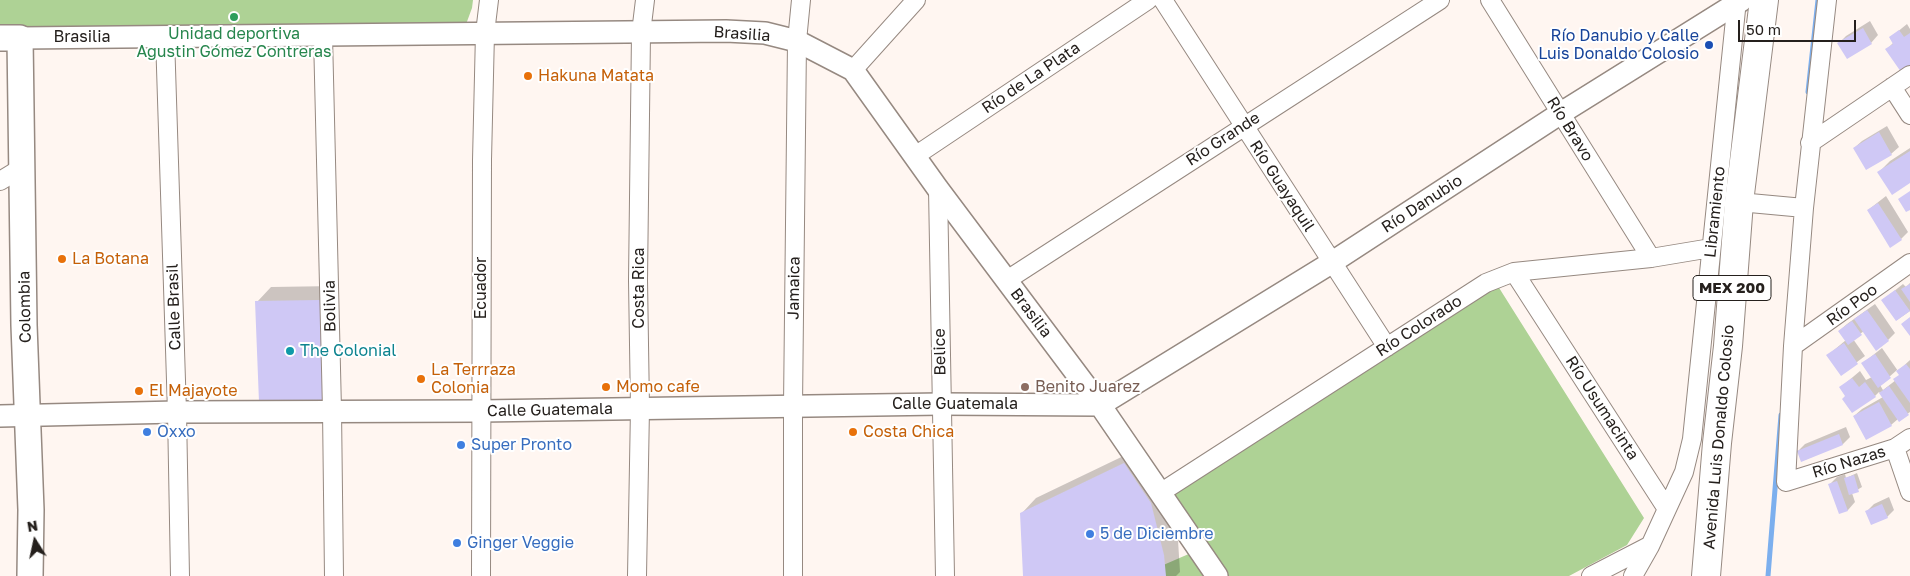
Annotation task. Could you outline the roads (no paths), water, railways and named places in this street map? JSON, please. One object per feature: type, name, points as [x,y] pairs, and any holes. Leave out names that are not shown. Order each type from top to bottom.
[{"type":"main road","name":"Avenida Luis Donaldo Colosio","points":[[1703,574],[1728,346],[1739,202],[1764,0]]},
{"type":"main road","name":"Colombia","points":[[10,38],[23,166],[24,325],[28,415],[30,576]]},
{"type":"street","name":"Ecuador","points":[[481,576],[482,170],[486,33],[489,0]]},
{"type":"street","name":"Costa Rica","points":[[637,576],[640,408],[638,280],[641,33],[645,0]]},
{"type":"street","name":"Jamaica","points":[[793,576],[797,41],[801,0]]},
{"type":"street","points":[[852,70],[916,0]]},
{"type":"street","name":"Río de La Plata","points":[[915,156],[1148,0]]},
{"type":"street","name":"Río Guayaquil","points":[[1164,0],[1331,263],[1387,347]]},
{"type":"street","name":"Río Grande","points":[[1007,280],[1440,0]]},
{"type":"street","name":"Río Bravo","points":[[1490,0],[1651,258]]},
{"type":"street","points":[[1793,346],[1796,207],[1810,142],[1827,0]]},
{"type":"street","name":"Río Danubio","points":[[1100,405],[1331,263],[1561,113],[1738,1]]},
{"type":"street","name":"Libramiento","points":[[1667,509],[1684,472],[1692,439],[1738,1]]},
{"type":"street","name":"Brasilia","points":[[10,38],[726,31],[765,33],[797,41],[852,70],[938,189],[1100,405],[1217,576]]},
{"type":"street","name":"Bolivia","points":[[323,36],[334,576]]},
{"type":"street","name":"Calle Brasil","points":[[165,37],[177,412],[180,576]]},
{"type":"street","points":[[1810,142],[1910,75]]},
{"type":"street","points":[[1892,87],[1910,115]]},
{"type":"street","points":[[0,181],[23,166]]},
{"type":"street","name":"Belice","points":[[938,189],[945,576]]},
{"type":"street","points":[[1739,202],[1796,207]]},
{"type":"street","name":"Río Colorado","points":[[1160,493],[1486,283],[1514,272],[1651,258],[1711,248]]},
{"type":"street","name":"Río Poo","points":[[1793,346],[1910,263]]},
{"type":"street","name":"Río Usumacinta","points":[[1514,272],[1667,509]]},
{"type":"street","name":"Río Nazas","points":[[1793,346],[1786,482],[1895,448],[1910,438]]},
{"type":"street","name":"Calle Guatemala","points":[[0,416],[332,410],[481,411],[941,404],[1100,405]]},
{"type":"street","points":[[1895,448],[1910,492]]},
{"type":"street","points":[[1632,576],[1650,546],[1667,509]]},
{"type":"street","points":[[1591,576],[1650,546]]},
{"type":"waterway","points":[[1808,92],[1818,0]]},
{"type":"waterway","points":[[1768,576],[1781,415]]},
{"type":"place","name":"Unidad deportiva Agustin Gómez Contreras","points":[[234,17]]},
{"type":"place","name":"Río Danubio y Calle Luis Donaldo Colosio","points":[[1709,45]]},
{"type":"place","name":"Hakuna Matata","points":[[528,76]]},
{"type":"place","name":"La Botana","points":[[62,259]]},
{"type":"place","name":"The Colonial","points":[[290,351]]},
{"type":"place","name":"La Terrraza Colonia","points":[[421,379]]},
{"type":"place","name":"Momo cafe","points":[[606,387]]},
{"type":"place","name":"Benito Juarez","points":[[1025,387]]},
{"type":"place","name":"El Majayote","points":[[139,391]]},
{"type":"place","name":"Oxxo","points":[[147,432]]},
{"type":"place","name":"Costa Chica","points":[[853,432]]},
{"type":"place","name":"Super Pronto","points":[[461,445]]},
{"type":"place","name":"5 de Diciembre","points":[[1090,534]]},
{"type":"place","name":"Ginger Veggie","points":[[457,543]]}]
